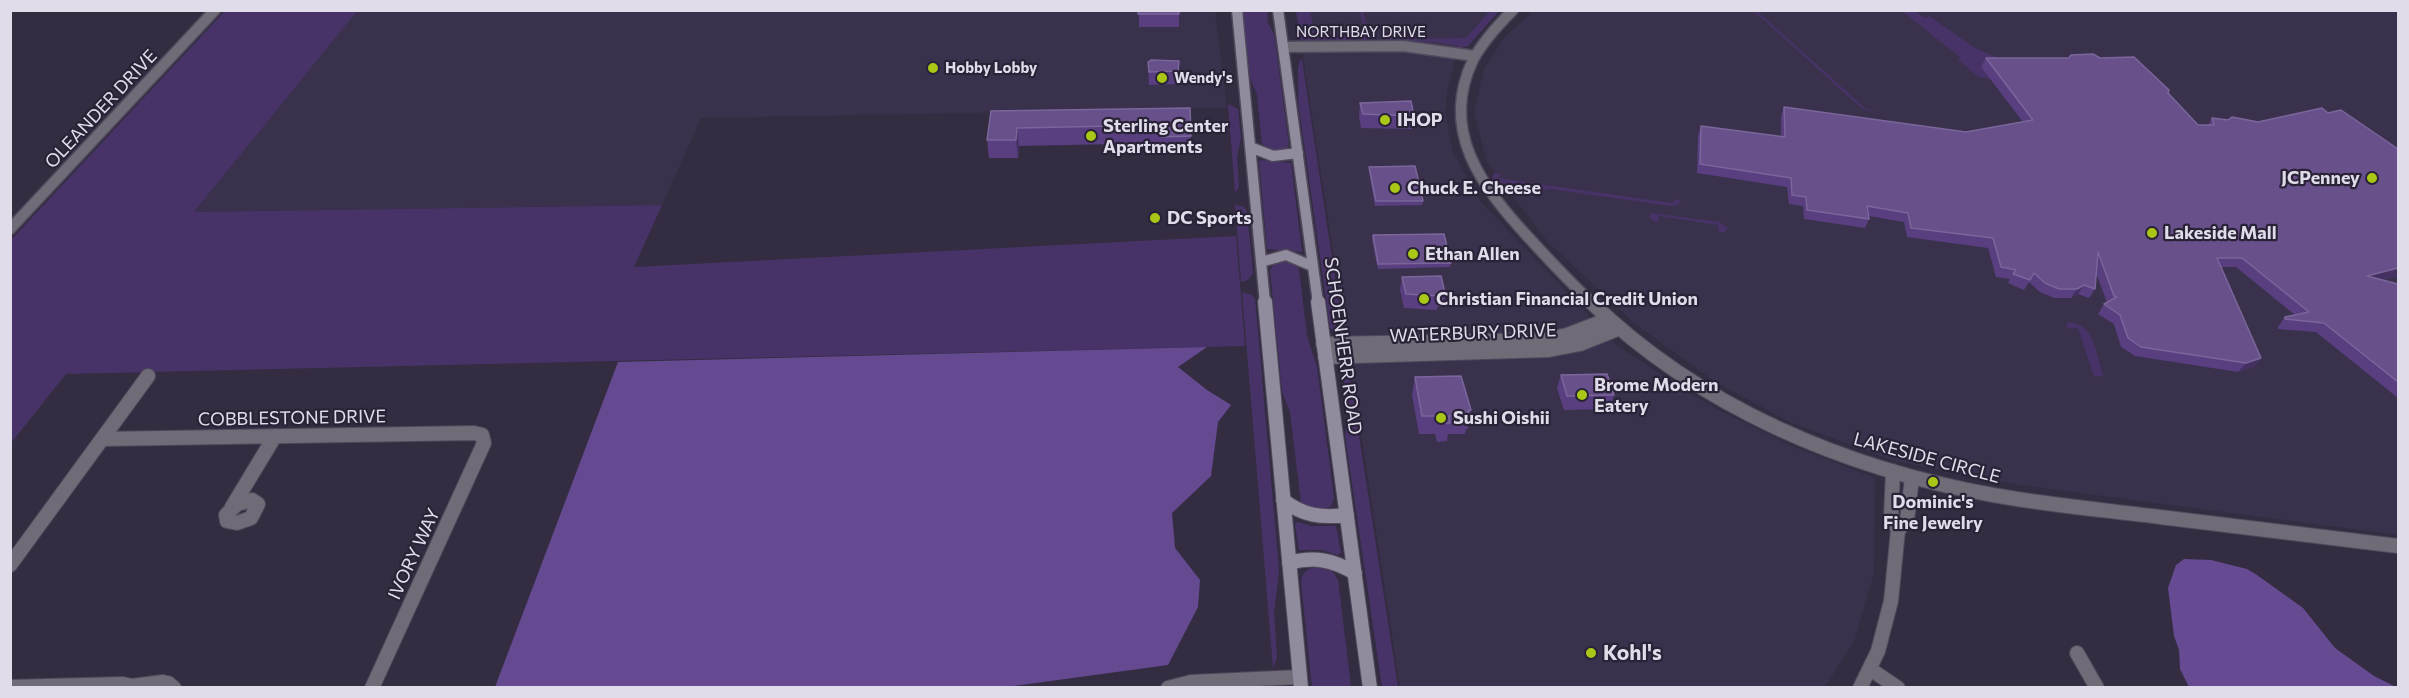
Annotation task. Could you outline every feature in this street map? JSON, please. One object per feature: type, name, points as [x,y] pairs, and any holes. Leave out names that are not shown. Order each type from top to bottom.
[{"type":"main road","points":[[1237,10],[1301,682]]},
{"type":"main road","name":"SCHOENHERR ROAD","points":[[1278,10],[1370,687]]},
{"type":"main road","points":[[1250,147],[1275,157],[1298,153]]},
{"type":"main road","points":[[1261,262],[1286,255],[1312,266]]},
{"type":"main road","points":[[1283,500],[1293,509],[1308,516],[1347,515]]},
{"type":"main road","points":[[1289,563],[1303,559],[1325,559],[1355,573]]},
{"type":"street","name":"OLEANDER DRIVE","points":[[10,229],[165,64],[188,36],[215,10]]},
{"type":"street","name":"LAKESIDE CIRCLE","points":[[1513,10],[1473,59],[1462,88],[1459,110],[1465,146],[1477,172],[1498,204],[1609,319],[1669,366],[1750,414],[1816,444],[1912,477],[1972,491],[2039,502],[2398,546]]},
{"type":"street","name":"NORTHBAY DRIVE","points":[[1283,51],[1419,52],[1473,59]]},
{"type":"street","name":"WATERBURY DRIVE","points":[[1324,351],[1543,340],[1567,335],[1609,319]]},
{"type":"street","name":"WATERBURY DRIVE","points":[[1324,351],[1549,350],[1580,344],[1620,328]]},
{"type":"street","points":[[10,565],[147,376]]},
{"type":"street","name":"COBBLESTONE DRIVE","points":[[102,440],[474,433],[482,435]]},
{"type":"street","name":"IVORY WAY","points":[[372,687],[484,443],[482,435]]},
{"type":"street","points":[[232,507],[247,497],[275,436]]},
{"type":"street","points":[[1860,687],[1870,669],[1884,633],[1892,601],[1898,530],[1891,516],[1893,471]]},
{"type":"street","points":[[1898,530],[1907,521],[1912,477]]},
{"type":"street","points":[[2077,653],[2097,687]]},
{"type":"street","points":[[1870,669],[1898,687]]},
{"type":"street","points":[[1168,687],[1191,682],[1301,682]]},
{"type":"street","points":[[10,687],[123,684],[133,687],[162,686]]},
{"type":"shaded area","name":"Lakeside Mall","points":[[2389,10],[2398,14],[2398,535],[2020,485],[1894,461],[1792,423],[1717,383],[1634,323],[1547,241],[1487,162],[1474,112],[1484,69],[1504,38],[1533,11]]},
{"type":"shaded area","points":[[225,11],[357,11],[194,212],[662,205],[634,267],[1236,236],[1245,346],[66,374],[11,443],[11,240]]},
{"type":"shaded area","points":[[356,11],[1215,11],[1227,108],[701,118],[662,205],[194,212]]},
{"type":"shaded area","points":[[1243,11],[1267,11],[1268,23],[1274,34],[1289,145],[1286,149],[1272,152],[1262,144],[1257,95],[1250,77]]},
{"type":"shaded area","points":[[1296,11],[1498,11],[1458,46],[1447,92],[1445,112],[1453,153],[1481,202],[1618,346],[1717,409],[1790,445],[1875,478],[1874,573],[1855,639],[1825,687],[1400,687]]},
{"type":"shaded area","points":[[1296,11],[1310,11],[1314,33],[1321,34],[1322,37],[1358,37],[1358,33],[1364,33],[1360,11],[1363,11],[1370,40],[1301,41]]},
{"type":"shaded area","points":[[1490,11],[1499,11],[1468,46],[1457,49],[1458,46],[1435,42],[1382,40],[1383,36],[1391,35],[1394,39],[1466,38]]},
{"type":"shaded area","points":[[1754,11],[1757,11],[1865,108],[1875,111],[1867,110],[1859,106]]},
{"type":"shaded area","points":[[1902,11],[1915,11],[1925,18],[1929,16],[1975,48],[1996,57],[1983,69],[1990,79],[1979,77],[1958,60],[1960,57]]},
{"type":"shaded area","points":[[1301,59],[1344,337],[1334,334],[1330,327],[1298,101],[1298,67]]},
{"type":"shaded area","points":[[1228,104],[1238,109],[1241,138],[1237,157],[1239,187],[1235,193]]},
{"type":"shaded area","points":[[1259,161],[1291,163],[1302,252],[1267,249]]},
{"type":"shaded area","points":[[1495,173],[1501,174],[1498,178],[1671,203],[1677,199],[1681,200],[1678,205],[1671,206],[1550,189],[1508,192],[1499,188],[1492,177]]},
{"type":"shaded area","points":[[1235,204],[1244,207],[1247,212],[1253,273],[1248,280],[1241,282]]},
{"type":"shaded area","points":[[1651,213],[1719,222],[1728,228],[1725,232],[1719,232],[1718,225],[1659,216],[1657,223],[1649,218]]},
{"type":"shaded area","points":[[1286,261],[1295,264],[1299,270],[1307,336],[1317,367],[1334,498],[1331,506],[1319,510],[1307,508],[1301,503],[1290,412],[1282,391],[1270,270],[1276,262]]},
{"type":"shaded area","points":[[1242,292],[1252,295],[1255,299],[1279,570],[1274,613],[1277,657],[1273,668]]},
{"type":"shaded area","points":[[2068,322],[2084,328],[2089,334],[2103,376],[2094,377],[2078,328],[2069,329],[2066,325]]},
{"type":"shaded area","points":[[1207,347],[1178,367],[1231,405],[1218,422],[1211,476],[1172,513],[1175,548],[1200,580],[1198,607],[1168,665],[999,688],[495,687],[618,362]]},
{"type":"shaded area","points":[[1347,365],[1398,687],[1382,687],[1345,435],[1349,415],[1342,371]]},
{"type":"shaded area","points":[[1298,522],[1311,526],[1336,526],[1341,553],[1337,555],[1323,550],[1299,550],[1295,524]]},
{"type":"shaded area","points":[[2184,559],[2211,560],[2247,569],[2257,575],[2303,608],[2335,648],[2374,676],[2396,687],[2189,687],[2180,669],[2168,588],[2176,565]]},
{"type":"shaded area","points":[[1321,566],[1332,571],[1338,580],[1351,687],[1312,687],[1301,582],[1307,570]]},
{"type":"building","points":[[1139,10],[1179,10],[1179,14],[1138,14]]},
{"type":"building","name":"Lakeside Mall","points":[[2093,54],[2100,58],[2134,57],[2169,90],[2168,93],[2198,125],[2214,125],[2212,118],[2228,120],[2232,117],[2258,122],[2322,108],[2328,113],[2341,110],[2398,149],[2398,268],[2367,276],[2398,284],[2398,382],[2324,323],[2285,319],[2285,317],[2309,312],[2242,258],[2217,258],[2261,358],[2246,363],[2141,347],[2128,338],[2120,315],[2104,304],[2117,297],[2114,296],[2098,252],[2095,289],[2084,285],[2077,289],[2059,289],[2045,283],[2034,273],[2030,280],[2013,274],[2016,270],[2001,267],[1993,238],[1911,228],[1908,213],[1867,206],[1869,219],[1807,210],[1806,197],[1792,195],[1791,178],[1700,164],[1701,126],[1785,137],[1784,107],[1966,132],[2033,120],[1986,58],[2069,58],[2071,55]]},
{"type":"building","points":[[1151,60],[1179,61],[1178,71],[1149,72],[1148,62]]},
{"type":"building","points":[[1411,101],[1414,116],[1363,114],[1360,103]]},
{"type":"building","points":[[1190,108],[1191,136],[1162,137],[1161,125],[1017,128],[1016,140],[987,140],[991,111]]},
{"type":"building","name":"Chuck E. Cheese","points":[[1415,166],[1423,201],[1376,201],[1369,167]]},
{"type":"building","name":"Ethan Allen","points":[[1444,234],[1451,263],[1378,264],[1373,235]]},
{"type":"building","points":[[1441,276],[1445,293],[1438,294],[1439,296],[1406,294],[1402,277]]},
{"type":"building","points":[[1607,374],[1614,395],[1567,396],[1561,375]]},
{"type":"building","points":[[1461,376],[1471,410],[1468,411],[1469,415],[1449,416],[1450,423],[1440,423],[1439,416],[1422,416],[1415,377]]},
{"type":"place","name":"Hobby Lobby","points":[[933,68]]},
{"type":"place","name":"Wendy's","points":[[1162,78]]},
{"type":"place","name":"IHOP","points":[[1385,120]]},
{"type":"place","name":"Sterling Center Apartments","points":[[1091,136]]},
{"type":"place","name":"JCPenney","points":[[2372,178]]},
{"type":"place","name":"Chuck E. Cheese","points":[[1395,188]]},
{"type":"place","name":"DC Sports","points":[[1155,218]]},
{"type":"place","name":"Lakeside Mall","points":[[2152,233]]},
{"type":"place","name":"Ethan Allen","points":[[1413,254]]},
{"type":"place","name":"Christian Financial Credit Union","points":[[1424,299]]},
{"type":"place","name":"Brome Modern Eatery","points":[[1582,395]]},
{"type":"place","name":"Sushi Oishii","points":[[1441,418]]},
{"type":"place","name":"Dominic's Fine Jewelry","points":[[1933,482]]},
{"type":"place","name":"Kohl's","points":[[1591,653]]}]
